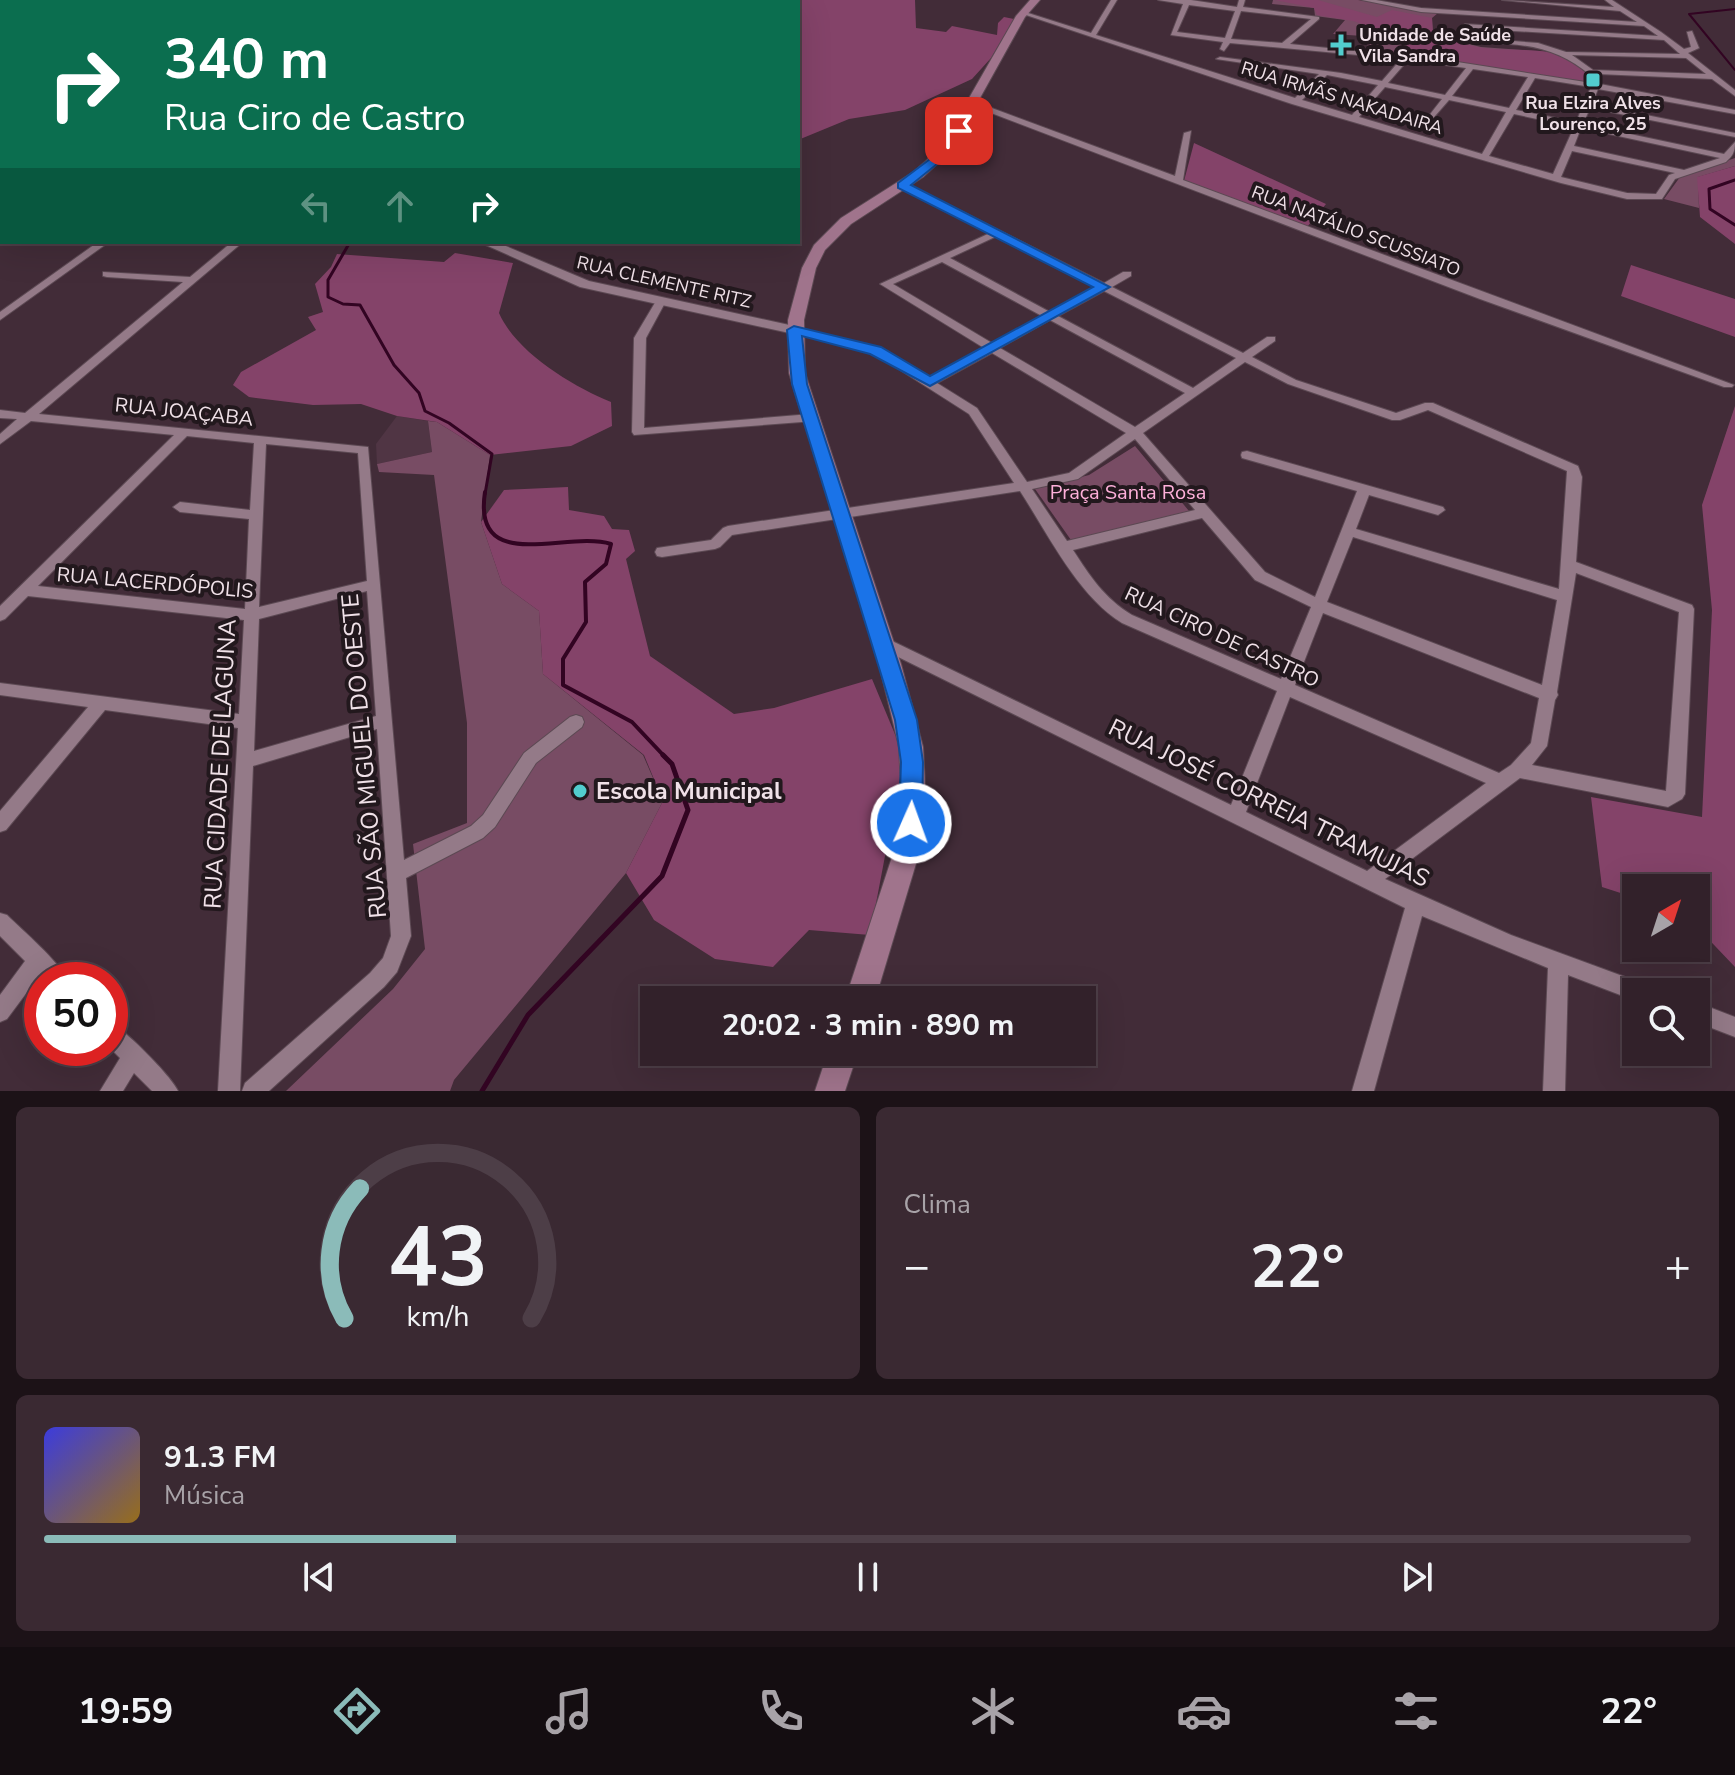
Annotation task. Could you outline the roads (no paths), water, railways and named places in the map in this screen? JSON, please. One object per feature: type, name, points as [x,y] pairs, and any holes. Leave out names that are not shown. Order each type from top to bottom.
[{"type":"main road","points":[[864,986],[902,869],[911,823],[911,747],[883,643],[797,373],[794,330],[809,268],[819,248],[846,221],[903,185],[946,149],[1029,7]]},
{"type":"main road","points":[[830,1091],[838,1066]]},
{"type":"street","points":[[1092,36],[1114,0]]},
{"type":"street","points":[[1161,0],[1317,18],[1282,47]]},
{"type":"street","points":[[1214,75],[1243,0]]},
{"type":"street","points":[[1365,0],[1414,10],[1644,24]]},
{"type":"street","points":[[1450,0],[1474,41],[1544,44],[1568,53],[1592,72],[1596,85],[1556,177]]},
{"type":"street","points":[[1505,0],[1624,5]]},
{"type":"street","points":[[1608,0],[1624,5]]},
{"type":"street","points":[[1617,0],[1735,94]]},
{"type":"street","points":[[1188,2],[1173,34],[1406,58],[1596,85],[1735,112]]},
{"type":"street","name":"RUA IRMÃS NAKADAIRA","points":[[1029,7],[1092,36],[1295,102],[1556,177],[1656,198],[1672,177],[1682,172]]},
{"type":"street","points":[[1465,26],[1664,38]]},
{"type":"street","points":[[1568,53],[1684,54],[1695,48],[1690,32]]},
{"type":"street","points":[[1353,119],[1406,58]]},
{"type":"street","points":[[1220,59],[1383,84],[1728,157]]},
{"type":"street","points":[[1428,122],[1470,67]]},
{"type":"street","points":[[1592,72],[1716,77]]},
{"type":"street","points":[[1295,102],[1325,73]]},
{"type":"street","points":[[1484,157],[1532,76]]},
{"type":"street","name":"RUA NATÁLIO SCUSSIATO","points":[[973,103],[1728,385]]},
{"type":"street","points":[[1587,105],[1735,135]]},
{"type":"street","points":[[1178,181],[1188,133]]},
{"type":"street","points":[[1569,148],[1682,172],[1728,157],[1735,145]]},
{"type":"street","points":[[903,185],[1306,387],[1390,416],[1406,416],[1425,405],[1434,407],[1573,469],[1570,565],[1539,746],[1517,770],[1368,881]]},
{"type":"street","points":[[997,233],[885,284],[1137,434],[1260,576],[1319,605],[1550,695]]},
{"type":"street","points":[[0,317],[101,244]]},
{"type":"street","points":[[0,440],[236,244]]},
{"type":"street","name":"RUA CLEMENTE RITZ","points":[[489,244],[568,279],[794,330]]},
{"type":"street","points":[[942,258],[1194,393]]},
{"type":"street","points":[[107,274],[192,280]]},
{"type":"street","points":[[930,382],[1127,274]]},
{"type":"street","points":[[661,301],[640,338],[638,432],[811,418]]},
{"type":"street","name":"RUA CIRO DE CASTRO","points":[[794,330],[876,350],[977,415],[1063,547],[1109,608],[1146,629],[1501,782]]},
{"type":"street","points":[[662,552],[715,544],[728,531],[842,511],[1059,480],[1085,470],[1271,339]]},
{"type":"street","name":"RUA JOAÇABA","points":[[0,414],[364,450]]},
{"type":"street","points":[[0,615],[183,433]]},
{"type":"street","name":"RUA CIDADE DE LAGUNA","points":[[229,1091],[260,440]]},
{"type":"street","name":"RUA SÃO MIGUEL DO OESTE","points":[[253,1091],[390,965],[401,936],[364,450]]},
{"type":"street","points":[[1247,455],[1438,510]]},
{"type":"street","points":[[1235,816],[1365,489]]},
{"type":"street","points":[[180,507],[256,515]]},
{"type":"street","points":[[1063,547],[1203,513]]},
{"type":"street","points":[[1348,531],[1566,597]]},
{"type":"street","points":[[1517,770],[1668,799],[1676,794],[1687,609],[1570,565]]},
{"type":"street","name":"RUA LACERDÓPOLIS","points":[[25,590],[252,615],[374,584]]},
{"type":"street","name":"RUA JOSÉ CORREIA TRAMUJAS","points":[[883,643],[1416,904],[1622,985]]},
{"type":"street","points":[[0,689],[246,722]]},
{"type":"street","points":[[0,824],[102,702]]},
{"type":"street","points":[[244,761],[385,720]]},
{"type":"street","points":[[397,873],[477,832],[498,808],[530,758],[576,722]]},
{"type":"street","points":[[1363,1091],[1416,904]]},
{"type":"street","points":[[0,922],[38,960],[0,1012]]},
{"type":"street","points":[[1554,1091],[1558,962]]},
{"type":"street","points":[[1710,1017],[1735,1027]]},
{"type":"street","points":[[128,1051],[167,1091]]},
{"type":"street","points":[[111,1091],[133,1056]]},
{"type":"waterway","points":[[1735,9],[1689,14],[1735,70]]},
{"type":"waterway","points":[[1735,180],[1709,189],[1710,209],[1735,225]]},
{"type":"waterway","points":[[349,244],[328,280],[328,297],[343,304],[360,305],[394,365],[419,393],[425,411],[449,423],[492,454],[485,494]]},
{"type":"waterway","points":[[485,494],[485,518],[493,534],[507,542],[592,541],[611,544],[606,564],[585,582],[586,622],[563,659],[563,685],[632,722],[665,757]]},
{"type":"waterway","points":[[482,1091],[528,1015],[662,876],[688,810],[672,764],[665,757]]},
{"type":"place","name":"Unidade de Saúde Vila Sandra","points":[[1341,45]]},
{"type":"place","name":"Rua Elzira Alves Lourenço, 25","points":[[1593,80]]},
{"type":"place","name":"Escola Municipal","points":[[580,791]]},
{"type":"park label","name":"Praça Santa Rosa","points":[[1128,492]]}]
